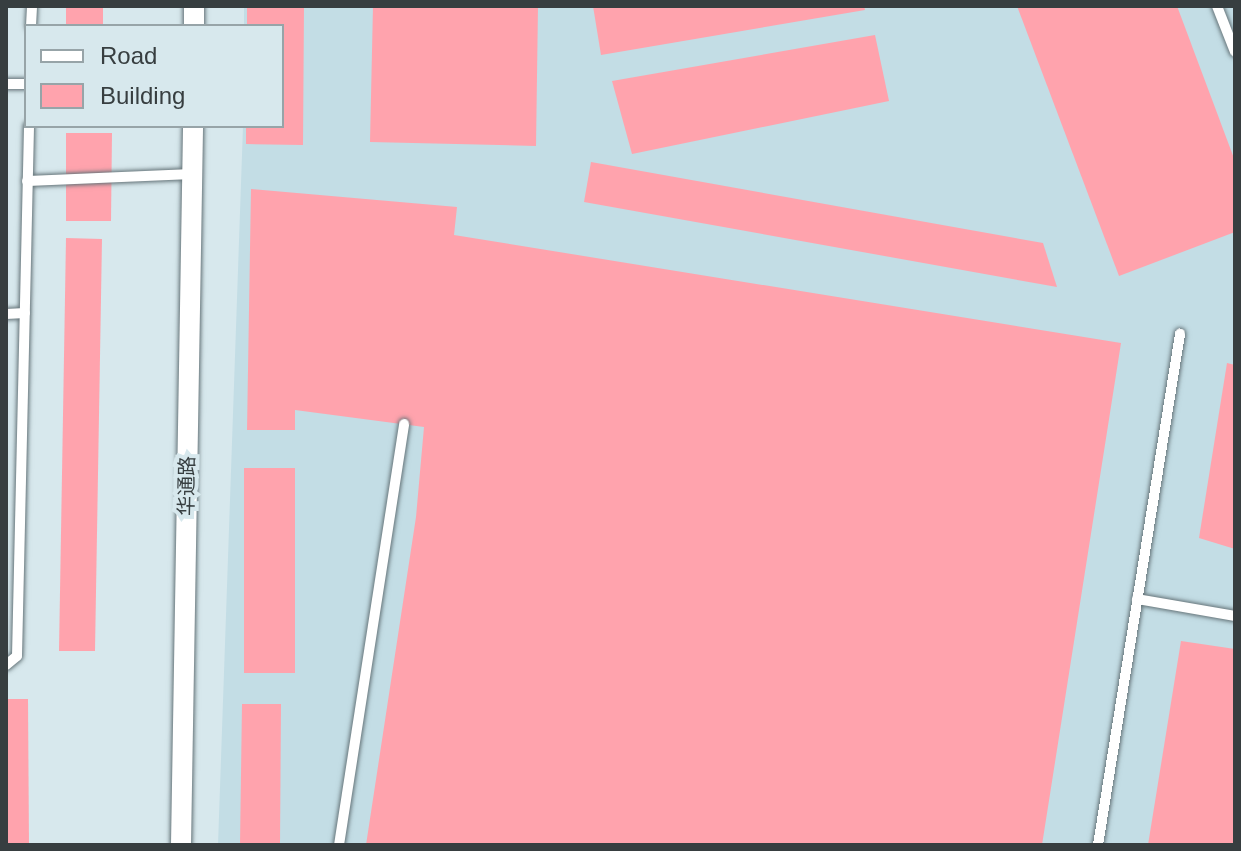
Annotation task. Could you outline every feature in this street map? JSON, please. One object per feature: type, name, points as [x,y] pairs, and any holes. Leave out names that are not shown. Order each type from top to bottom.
[{"type":"street","name":"华通路","points":[[181,845],[193,128]]},
{"type":"lane","points":[[1217,6],[1235,52]]},
{"type":"lane","points":[[6,665],[17,656],[29,128]]},
{"type":"lane","points":[[27,181],[193,174]]},
{"type":"lane","points":[[6,314],[25,313]]},
{"type":"lane","points":[[1098,845],[1180,334]]},
{"type":"lane","points":[[339,845],[404,424]]},
{"type":"lane","points":[[1137,599],[1235,616]]},
{"type":"shaded area","points":[[244,6],[1235,6],[1235,845],[218,845],[243,128],[284,128],[284,24],[244,24]]},
{"type":"building","points":[[66,6],[103,6],[103,24],[66,24]]},
{"type":"building","points":[[247,6],[304,6],[303,145],[246,144],[246,128],[284,128],[284,24],[247,24]]},
{"type":"building","points":[[373,6],[538,6],[536,146],[370,142]]},
{"type":"building","points":[[593,6],[864,6],[865,10],[601,55]]},
{"type":"building","points":[[1017,6],[1177,6],[1235,161],[1235,232],[1119,276]]},
{"type":"building","points":[[875,35],[889,101],[632,154],[612,81]]},
{"type":"building","points":[[66,133],[112,133],[111,221],[66,221]]},
{"type":"building","points":[[591,162],[1043,243],[1057,287],[584,202]]},
{"type":"building","points":[[251,189],[457,207],[454,235],[1121,343],[1042,845],[366,845],[416,517],[424,427],[295,410],[295,430],[247,430]]},
{"type":"building","points":[[66,238],[102,239],[95,651],[59,651]]},
{"type":"building","points":[[1227,363],[1235,365],[1235,549],[1199,538]]},
{"type":"building","points":[[244,468],[295,468],[295,673],[244,673]]},
{"type":"building","points":[[1181,641],[1235,649],[1235,845],[1148,845]]},
{"type":"building","points":[[6,699],[28,699],[29,845],[6,845]]},
{"type":"building","points":[[242,704],[281,704],[280,845],[240,845]]}]
